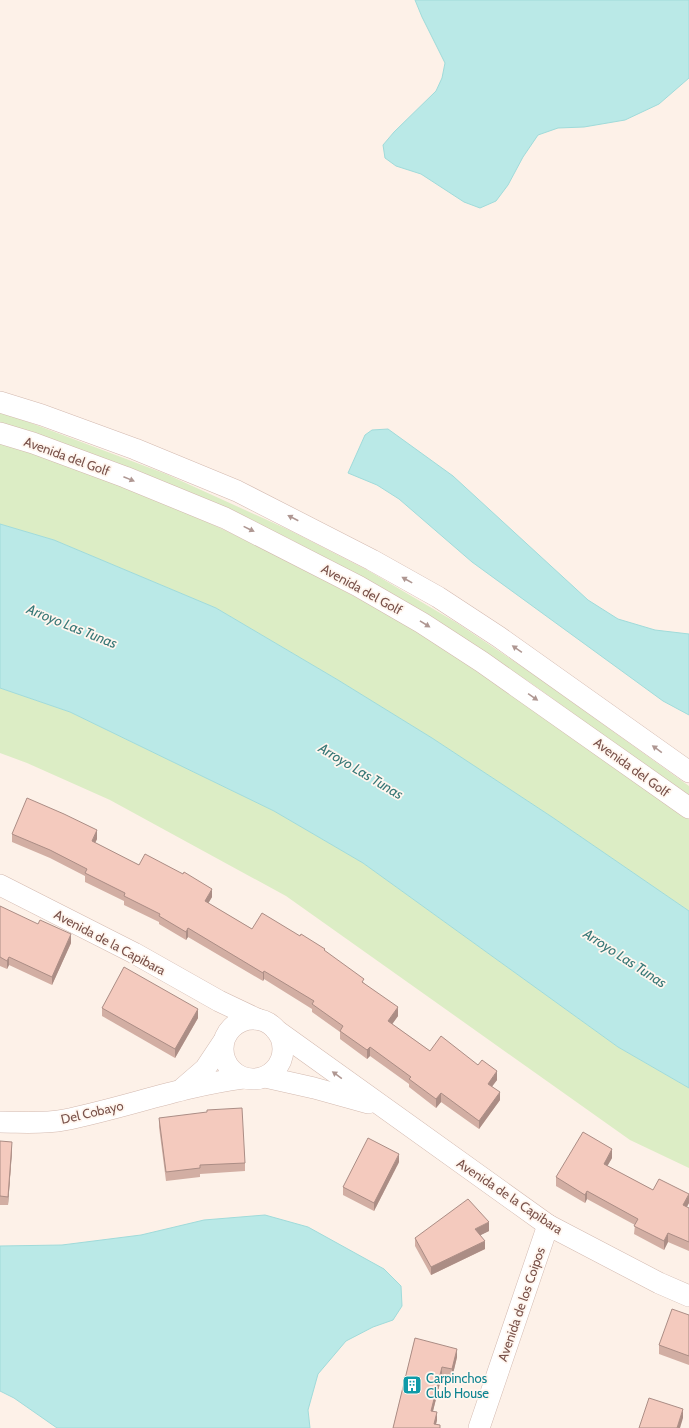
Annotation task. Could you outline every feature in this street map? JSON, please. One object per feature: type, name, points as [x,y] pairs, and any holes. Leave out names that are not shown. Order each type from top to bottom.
[{"type":"street","points":[[0,402],[42,415],[135,449],[237,490],[372,560],[438,597],[499,637],[689,772]]},
{"type":"street","name":"Avenida del Golf","points":[[0,433],[33,443],[124,477],[225,518],[358,586],[422,623],[482,662],[689,808]]},
{"type":"street","name":"Avenida de la Capibara","points":[[0,885],[134,953],[219,1001],[271,1025],[380,1106],[548,1225],[659,1283],[689,1296]]},
{"type":"street","points":[[219,1001],[225,1018],[226,1037],[223,1051],[224,1060],[235,1074],[243,1078]]},
{"type":"street","points":[[226,1037],[233,1026],[249,1019],[257,1019]]},
{"type":"street","points":[[265,1078],[278,1065],[282,1057],[283,1047],[281,1038],[276,1030]]},
{"type":"street","name":"Del Cobayo","points":[[182,1089],[205,1069],[226,1037]]},
{"type":"street","name":"Avenida de la Capibara","points":[[243,1078],[250,1080],[265,1078],[314,1088],[380,1106]]},
{"type":"street","name":"Del Cobayo","points":[[0,1122],[38,1122],[63,1120],[182,1089],[218,1081],[243,1078]]},
{"type":"street","name":"Avenida de los Coipos","points":[[480,1428],[548,1225]]},
{"type":"green space","points":[[0,413],[23,420],[166,474],[289,530],[369,571],[457,623],[536,676],[689,786],[689,797],[531,683],[452,632],[364,579],[288,538],[163,482],[0,423]]},
{"type":"green space","points":[[0,443],[81,469],[184,511],[275,554],[423,633],[689,818],[689,911],[552,817],[432,738],[338,680],[216,608],[54,540],[0,524]]},
{"type":"green space","points":[[0,688],[70,712],[274,811],[363,863],[618,1047],[689,1088],[689,1168],[630,1140],[286,896],[110,800],[27,763],[0,753]]},
{"type":"water","points":[[415,0],[689,0],[689,78],[659,104],[625,120],[584,127],[558,128],[538,135],[523,157],[508,185],[496,201],[480,208],[464,202],[421,174],[396,166],[385,158],[383,145],[394,132],[436,91],[442,78],[445,63]]},
{"type":"water","points":[[388,429],[453,476],[588,600],[618,619],[655,630],[689,634],[689,715],[663,701],[472,562],[399,499],[377,485],[348,473],[365,435],[372,430]]},
{"type":"water","name":"Arroyo Las Tunas","points":[[0,524],[54,540],[216,608],[338,680],[432,738],[552,817],[689,911],[689,1088],[618,1047],[363,863],[274,811],[70,712],[0,688]]},
{"type":"water","points":[[265,1215],[308,1227],[384,1269],[401,1286],[402,1306],[393,1320],[373,1327],[346,1341],[318,1374],[308,1410],[310,1428],[57,1428],[14,1398],[0,1391],[0,1246],[62,1245],[141,1235],[204,1220]]},
{"type":"building","points":[[27,798],[97,830],[92,841],[139,865],[145,854],[183,874],[184,872],[212,889],[205,901],[252,929],[262,913],[300,936],[301,934],[325,949],[324,950],[364,979],[362,982],[398,1007],[388,1021],[430,1051],[441,1036],[478,1065],[482,1060],[497,1071],[488,1084],[500,1092],[479,1121],[441,1093],[436,1099],[409,1079],[411,1077],[370,1047],[367,1050],[340,1031],[343,1026],[312,1004],[314,1001],[264,971],[263,973],[188,928],[186,932],[159,916],[160,914],[124,896],[125,893],[85,873],[87,869],[50,850],[12,834]]},
{"type":"building","points":[[0,906],[38,924],[40,920],[71,934],[52,977],[9,957],[7,961],[0,957]]},
{"type":"building","points":[[124,967],[198,1009],[175,1049],[102,1008]]},
{"type":"building","points":[[242,1108],[245,1163],[200,1165],[200,1168],[166,1172],[159,1118],[207,1112],[207,1110]]},
{"type":"building","points":[[583,1132],[612,1149],[604,1164],[653,1190],[659,1179],[689,1194],[683,1205],[689,1208],[689,1242],[668,1233],[664,1241],[634,1226],[638,1219],[587,1191],[585,1195],[556,1177]]},
{"type":"building","points":[[368,1138],[399,1154],[374,1203],[343,1187]]},
{"type":"building","points":[[0,1141],[12,1142],[8,1197],[0,1196]]},
{"type":"building","points":[[468,1199],[489,1222],[475,1229],[485,1241],[431,1267],[415,1238]]},
{"type":"building","points":[[672,1309],[689,1315],[689,1356],[659,1345]]},
{"type":"building","name":"Carpinchos Club House","points":[[415,1338],[457,1349],[452,1369],[442,1367],[431,1411],[437,1412],[434,1424],[440,1425],[440,1428],[393,1428]]},
{"type":"building","points":[[649,1398],[683,1409],[677,1428],[639,1428]]},
{"type":"place","name":"Carpinchos Club House","points":[[412,1385]]}]
